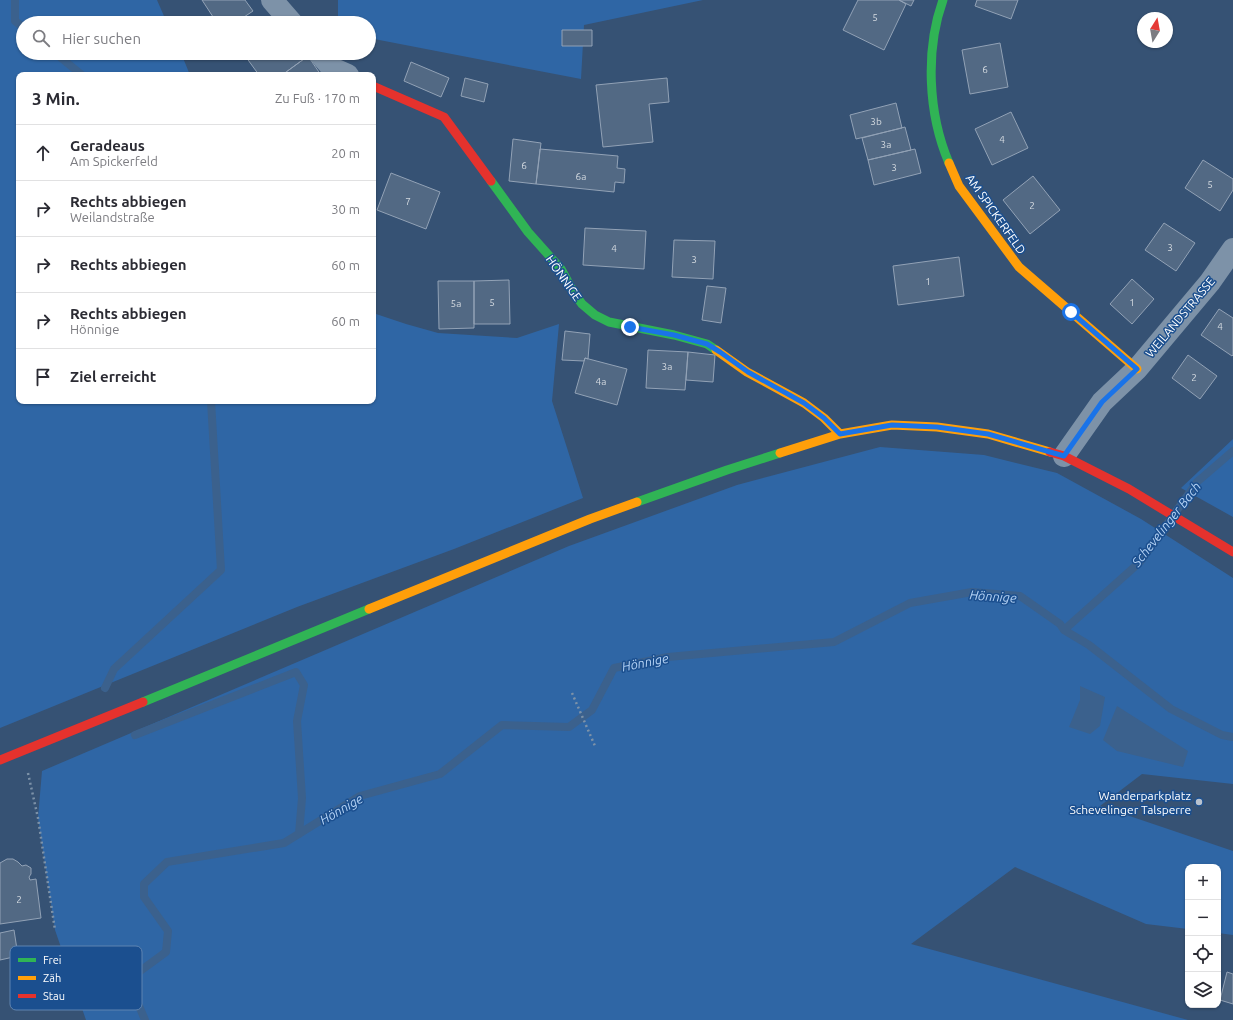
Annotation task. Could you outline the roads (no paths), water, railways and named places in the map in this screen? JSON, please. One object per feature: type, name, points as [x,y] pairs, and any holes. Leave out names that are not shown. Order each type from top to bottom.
[{"type":"main road","name":"AM SPICKERFELD","points":[[943,0],[938,14],[931,63],[934,113],[945,153],[959,186],[1019,267],[1137,369]]},
{"type":"main road","name":"HÖNNIGE","points":[[376,87],[444,117],[528,232],[561,269],[574,293],[582,304],[595,315],[609,322],[674,335],[707,344],[748,372],[804,403],[824,418],[840,434]]},
{"type":"main road","points":[[0,760],[590,520],[727,470],[840,434],[892,425],[937,427],[988,434],[1064,456],[1129,489],[1233,552]]},
{"type":"street","points":[[272,0],[286,16]]},
{"type":"street","points":[[325,60],[332,68],[341,72]]},
{"type":"street","name":"WEILANDSTRASSE","points":[[1064,456],[1102,402],[1137,369],[1210,282],[1233,249]]},
{"type":"waterway","points":[[15,0],[16,22]]},
{"type":"waterway","points":[[64,60],[78,72]]},
{"type":"waterway","points":[[105,688],[114,669],[221,570],[211,404]]},
{"type":"waterway","name":"Schevelinger Bach","points":[[1064,630],[1140,562],[1197,482],[1233,451]]},
{"type":"waterway","name":"Hönnige","points":[[142,970],[166,952],[168,931],[144,897],[144,884],[167,862],[284,843],[360,796],[440,774],[502,725],[569,727],[592,710],[614,668],[668,657],[834,642],[910,603],[972,592],[1020,596],[1060,624],[1064,630],[1089,645],[1171,709],[1222,735],[1233,737]]},
{"type":"waterway","points":[[135,735],[296,672],[304,685],[297,721],[302,798],[299,834]]},
{"type":"waterway","name":"Hönnige","points":[[141,1010],[145,1020]]},
{"type":"place","name":"Wanderparkplatz Schevelinger Talsperre","points":[[1199,802]]}]
